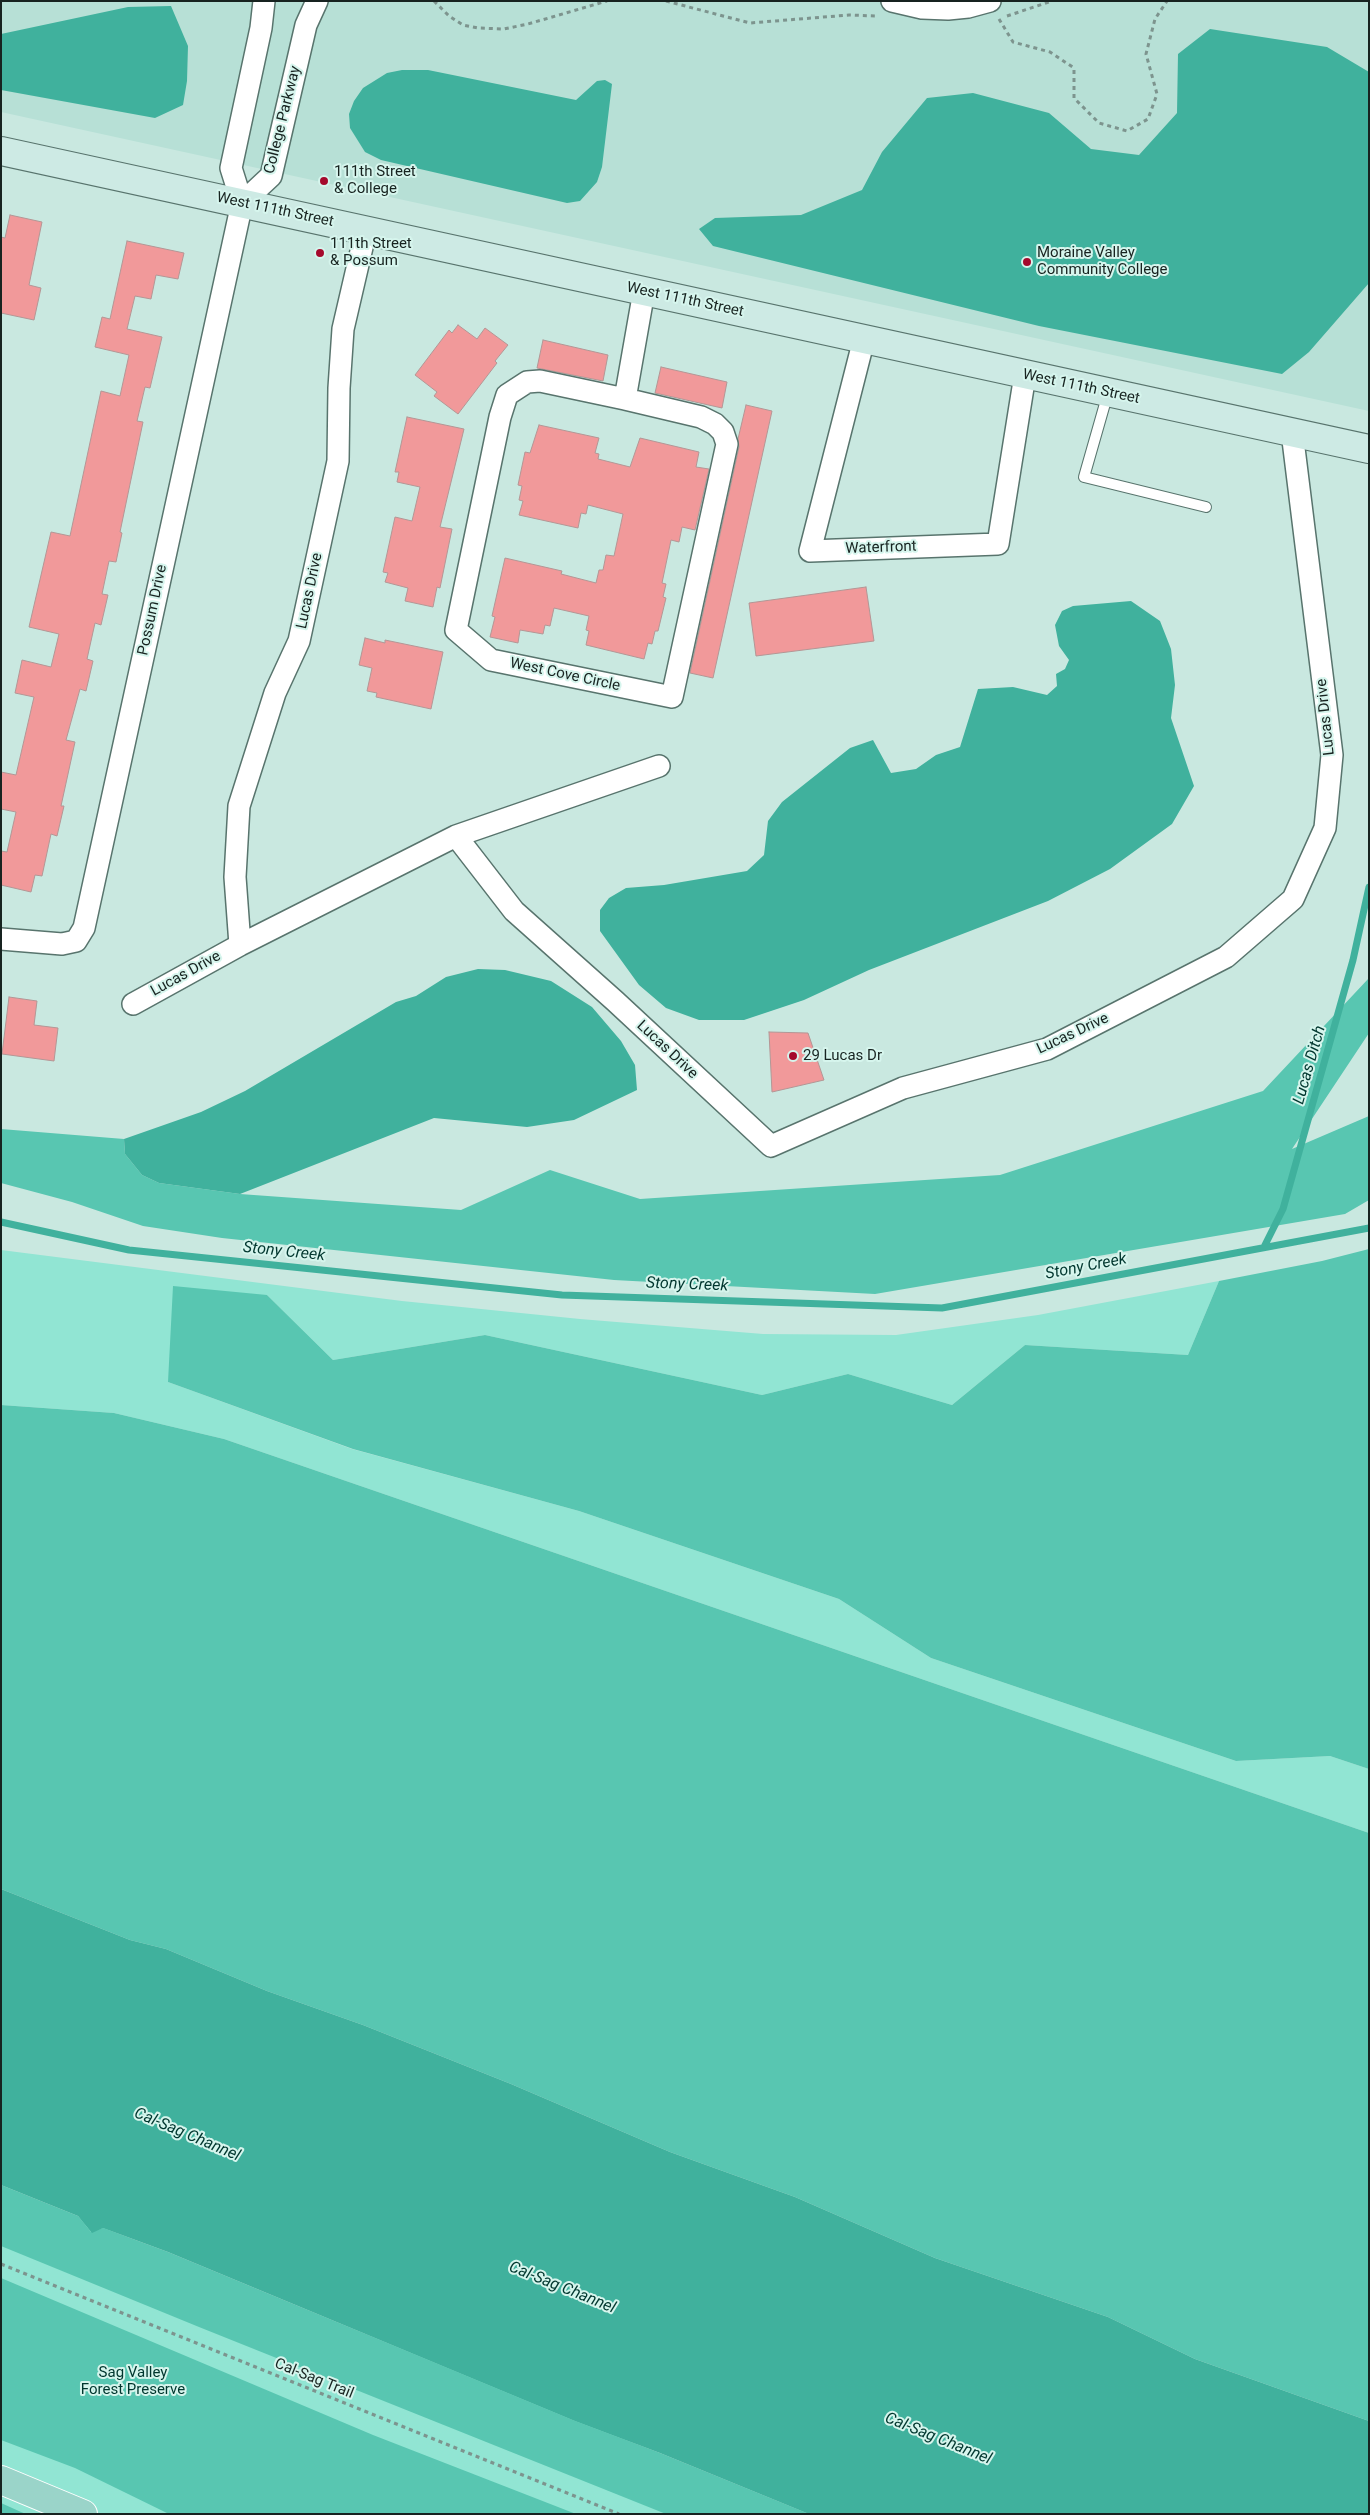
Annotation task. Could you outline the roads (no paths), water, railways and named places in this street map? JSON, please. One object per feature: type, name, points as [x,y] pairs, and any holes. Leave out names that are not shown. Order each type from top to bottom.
[{"type":"main road","name":"West 111th Street","points":[[1,151],[1369,449]]},
{"type":"main road","points":[[1,2480],[83,2514]]},
{"type":"street","points":[[242,203],[230,168],[261,28],[264,1]]},
{"type":"street","name":"College Parkway","points":[[242,203],[271,176],[306,25],[317,1]]},
{"type":"street","points":[[886,9],[948,9],[968,7],[993,13]]},
{"type":"street","name":"Possum Drive","points":[[1,939],[62,944],[76,941],[84,928],[242,203]]},
{"type":"street","name":"Lucas Drive","points":[[240,945],[235,877],[239,806],[275,693],[299,641],[301,632],[338,461],[339,388],[343,329],[366,230]]},
{"type":"street","points":[[624,399],[644,291]]},
{"type":"street","name":"Waterfront","points":[[864,339],[810,550],[998,544],[1025,375]]},
{"type":"street","name":"West Cove Circle","points":[[540,380],[624,399],[701,417],[715,424],[723,432],[727,444],[672,697],[491,660],[456,630],[500,417],[508,395],[527,382],[540,380]]},
{"type":"street","name":"Lucas Drive","points":[[456,836],[514,911],[615,1001],[771,1146],[903,1088],[1047,1049],[1226,957],[1293,899],[1326,828],[1332,755],[1292,432]]},
{"type":"street","name":"Lucas Drive","points":[[133,1004],[240,945],[456,836],[659,766]]},
{"type":"lane","points":[[1108,392],[1084,477],[1206,507]]},
{"type":"water","points":[[171,6],[188,46],[187,81],[183,105],[155,118],[1,90],[1,34],[128,7]]},
{"type":"water","points":[[1210,29],[1327,47],[1369,72],[1369,283],[1309,352],[1282,374],[1039,326],[713,246],[699,229],[715,218],[801,215],[862,190],[882,152],[927,98],[973,93],[1049,113],[1091,149],[1139,155],[1177,113],[1178,54]]},
{"type":"water","points":[[402,70],[428,70],[576,100],[597,81],[605,80],[612,84],[602,167],[597,182],[580,201],[567,203],[381,160],[365,152],[350,128],[349,114],[354,101],[363,88],[387,73]]},
{"type":"water","points":[[1131,601],[1160,621],[1171,649],[1175,685],[1171,718],[1194,786],[1172,824],[1110,869],[1048,901],[869,970],[804,1000],[744,1020],[699,1020],[666,1008],[639,985],[600,931],[600,910],[609,898],[626,888],[664,885],[747,871],[764,855],[768,821],[782,802],[850,748],[873,740],[891,773],[916,769],[936,755],[960,747],[978,689],[1013,687],[1047,695],[1057,686],[1056,674],[1065,669],[1069,660],[1059,646],[1055,625],[1062,611],[1073,606]]},
{"type":"water","points":[[478,969],[505,970],[551,981],[592,1007],[621,1041],[635,1065],[637,1090],[574,1120],[527,1127],[434,1118],[240,1194],[159,1183],[142,1175],[125,1154],[124,1139],[201,1112],[245,1091],[396,1002],[416,996],[446,977]]},
{"type":"water","name":"Cal-Sag Channel","points":[[1,1889],[130,1940],[166,1949],[267,1991],[363,2025],[511,2084],[670,2152],[795,2197],[935,2258],[1108,2317],[1195,2359],[1369,2421],[1369,2514],[809,2514],[660,2453],[575,2421],[168,2252],[103,2228],[92,2233],[78,2216],[1,2185]]},
{"type":"waterway","name":"Lucas Ditch","points":[[1264,1247],[1283,1209],[1353,960],[1369,887]]},
{"type":"waterway","name":"Stony Creek","points":[[1,1222],[129,1250],[562,1295],[942,1308],[1369,1228]]},
{"type":"place","name":"111th Street & College","points":[[324,181]]},
{"type":"place","name":"111th Street & Possum","points":[[320,253]]},
{"type":"place","name":"Moraine Valley Community College","points":[[1027,262]]},
{"type":"place","name":"29 Lucas Dr","points":[[793,1056]]},
{"type":"park label","name":"Sag Valley Forest Preserve","points":[[133,2382]]}]
